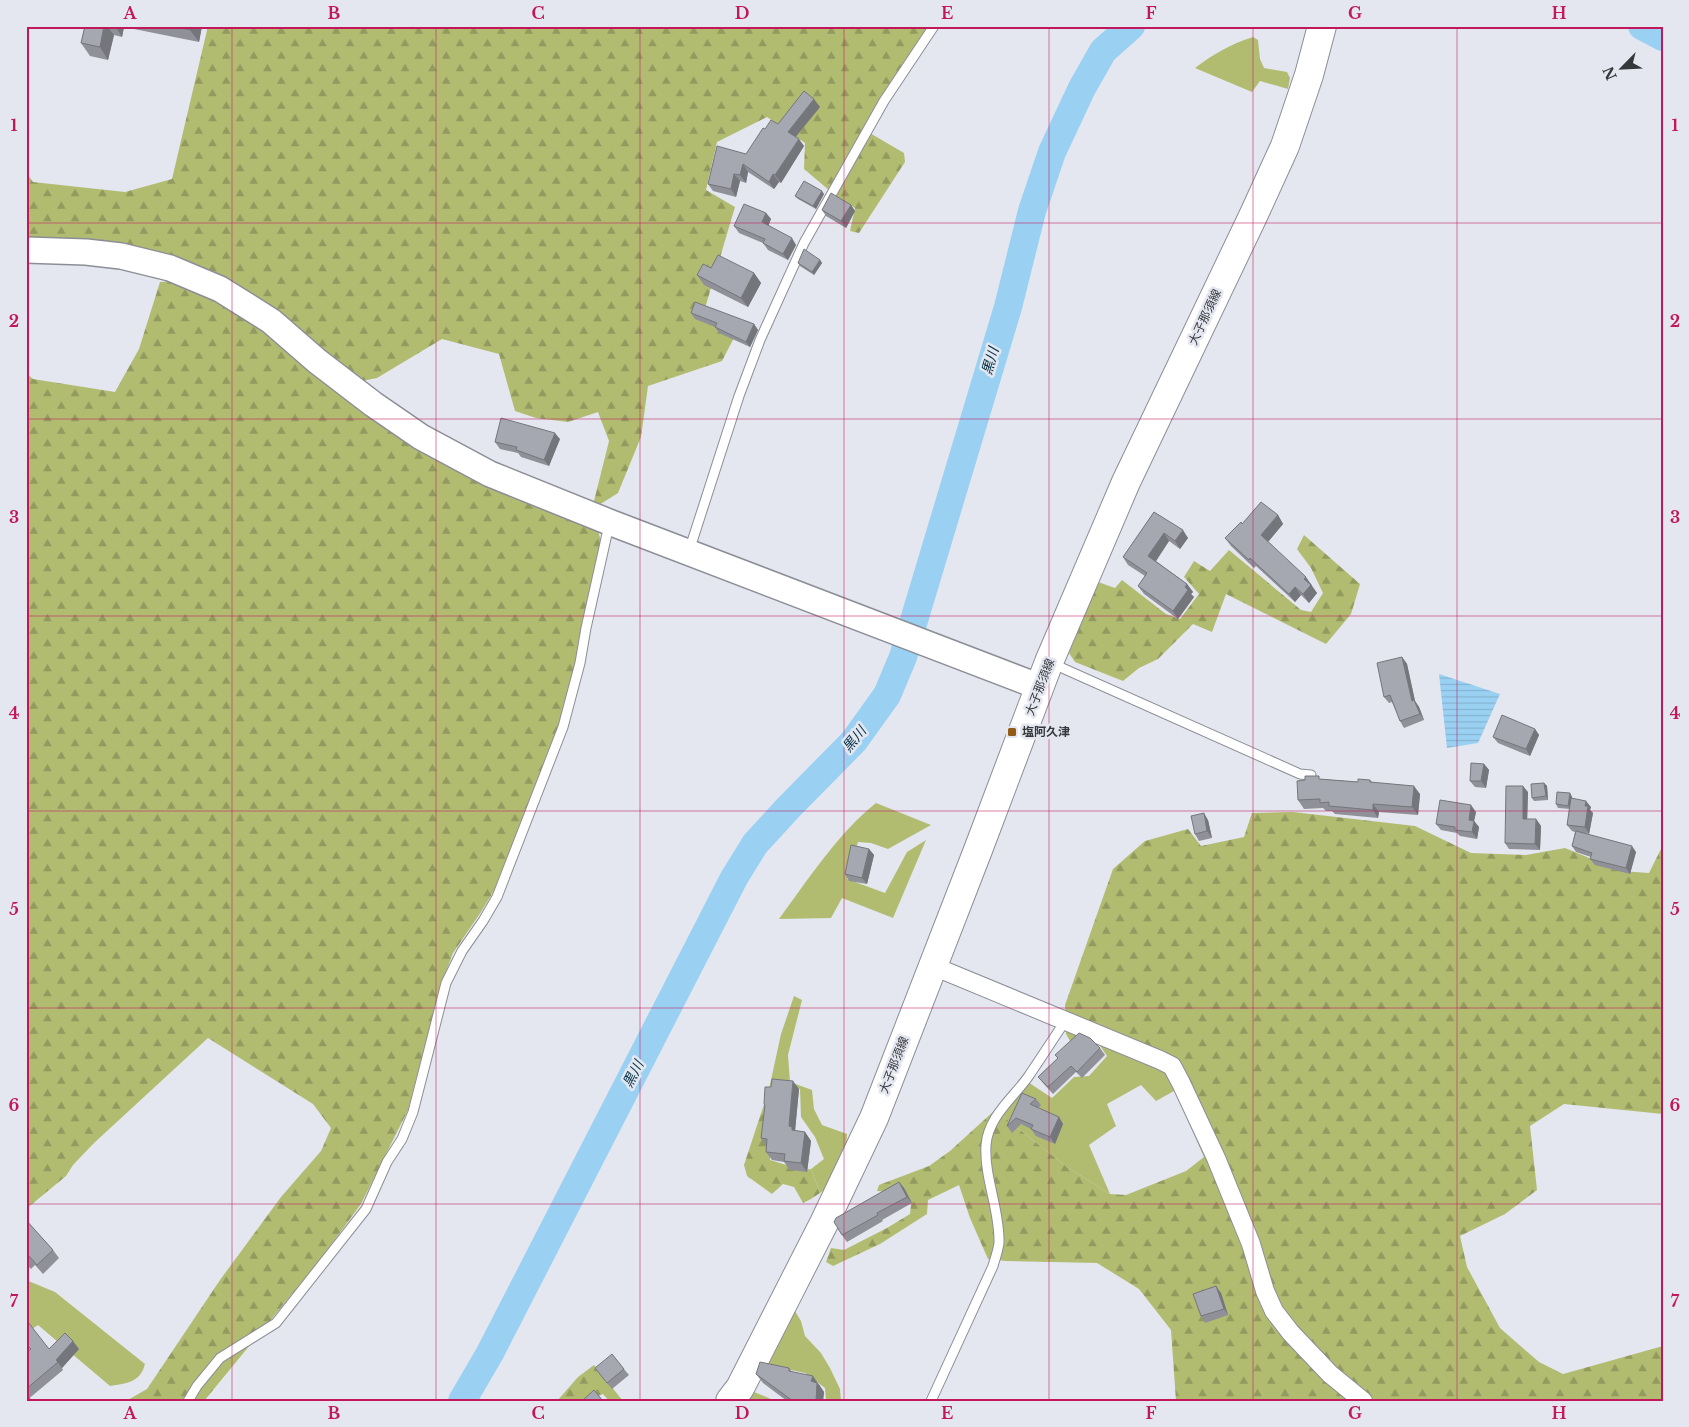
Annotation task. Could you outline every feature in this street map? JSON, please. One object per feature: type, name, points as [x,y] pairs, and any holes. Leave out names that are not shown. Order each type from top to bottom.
[{"type":"main road","name":"大子那須線","points":[[730,1401],[740,1388],[802,1267],[874,1118],[1044,674],[1126,482],[1285,146],[1309,75],[1322,26]]},
{"type":"street","points":[[26,250],[86,252],[121,256],[170,268],[220,289],[271,321],[317,361],[373,404],[421,437],[490,474],[944,651],[1044,674]]},
{"type":"street","points":[[933,966],[1066,1020],[1172,1066],[1216,1158],[1251,1244],[1265,1291],[1274,1311],[1291,1333],[1330,1374],[1363,1401]]},
{"type":"lane","points":[[689,552],[738,396],[760,340],[804,243],[884,101],[934,26]]},
{"type":"lane","points":[[188,1401],[197,1386],[220,1358],[276,1324],[366,1209],[387,1162],[402,1139],[413,1112],[446,983],[462,951],[497,897],[563,727],[580,663],[609,522]]},
{"type":"lane","points":[[1044,674],[1300,774],[1311,776]]},
{"type":"lane","points":[[931,1401],[993,1266],[999,1245],[998,1227],[986,1163],[986,1143],[990,1127],[1027,1078],[1066,1020]]},
{"type":"green space","points":[[208,26],[939,26],[863,129],[904,153],[905,162],[859,233],[850,231],[855,208],[836,196],[804,169],[805,143],[767,117],[717,142],[706,190],[735,207],[703,315],[735,336],[722,361],[648,386],[641,437],[618,493],[599,505],[594,501],[609,441],[598,412],[568,422],[536,418],[515,411],[499,354],[442,339],[377,378],[362,381],[229,283],[26,244],[26,172],[33,182],[125,192],[172,179]]},
{"type":"green space","points":[[1253,37],[1258,40],[1260,59],[1264,68],[1287,72],[1290,78],[1288,89],[1260,81],[1252,92],[1195,68],[1222,50]]},
{"type":"green space","points":[[178,281],[229,303],[369,414],[596,524],[601,541],[576,664],[562,718],[495,889],[453,953],[439,991],[408,1110],[361,1204],[319,1261],[204,1401],[126,1401],[147,1389],[220,1280],[281,1197],[321,1151],[331,1128],[313,1104],[208,1038],[94,1143],[73,1165],[66,1176],[26,1209],[26,373],[33,379],[115,392],[139,349],[160,282]]},
{"type":"green space","points":[[1304,535],[1360,584],[1351,614],[1326,644],[1226,594],[1212,632],[1193,624],[1158,659],[1139,668],[1123,681],[1075,662],[1069,653],[1098,582],[1115,588],[1122,580],[1166,614],[1180,619],[1199,594],[1184,577],[1194,561],[1210,571],[1229,550],[1301,610],[1311,612],[1323,593],[1311,568],[1297,549]]},
{"type":"green space","points":[[876,803],[931,825],[888,849],[871,843],[858,842],[847,879],[885,893],[907,852],[926,840],[893,918],[842,898],[831,918],[779,919],[836,842]]},
{"type":"green space","points":[[1293,812],[1415,826],[1471,853],[1526,855],[1565,848],[1621,871],[1649,873],[1663,845],[1663,1114],[1564,1104],[1530,1126],[1537,1190],[1505,1214],[1460,1236],[1467,1267],[1500,1328],[1539,1362],[1563,1374],[1663,1346],[1663,1401],[1176,1401],[1171,1330],[1139,1289],[1097,1263],[988,1259],[970,1218],[959,1185],[928,1200],[927,1214],[880,1244],[833,1266],[826,1262],[831,1248],[844,1250],[910,1214],[911,1204],[892,1192],[877,1191],[879,1185],[929,1166],[950,1151],[995,1110],[1067,1167],[1110,1194],[1126,1195],[1186,1171],[1204,1157],[1166,1071],[1086,1034],[1073,1046],[1066,1034],[1065,1005],[1113,869],[1145,841],[1188,829],[1201,846],[1244,837],[1252,813]]},
{"type":"green space","points":[[794,996],[802,1000],[788,1055],[790,1082],[812,1090],[814,1109],[822,1125],[847,1134],[846,1153],[831,1185],[820,1193],[811,1169],[824,1159],[815,1137],[801,1117],[800,1089],[787,1085],[769,1089],[781,1034]]},
{"type":"green space","points":[[1094,1037],[1166,1071],[1174,1091],[1156,1101],[1141,1085],[1107,1104],[1116,1126],[1089,1145],[1110,1194],[1067,1167],[995,1110],[1028,1082],[1052,1098],[1074,1077],[1089,1076],[1107,1056]]},
{"type":"green space","points":[[769,1089],[772,1132],[770,1160],[803,1170],[811,1169],[820,1193],[803,1203],[794,1187],[783,1184],[772,1194],[747,1176],[744,1165]]},
{"type":"green space","points":[[26,1280],[55,1292],[145,1364],[140,1375],[132,1381],[110,1386],[38,1325],[26,1333]]},
{"type":"green space","points":[[795,1311],[801,1321],[805,1336],[821,1353],[830,1368],[840,1389],[841,1401],[826,1401],[825,1388],[805,1373],[767,1365]]},
{"type":"green space","points":[[594,1365],[623,1401],[609,1401],[603,1394],[589,1401],[557,1401],[578,1377]]},
{"type":"green space","points":[[754,1392],[776,1401],[748,1401]]},
{"type":"water","points":[[1439,674],[1500,694],[1478,743],[1447,748]]},
{"type":"building","points":[[85,26],[104,26],[100,47],[81,43]]},
{"type":"building","points":[[172,26],[190,26],[190,30]]},
{"type":"building","points":[[804,91],[814,99],[788,132],[799,139],[769,182],[743,164],[740,175],[734,174],[731,189],[708,184],[717,146],[746,154],[763,128],[765,129],[771,120],[778,124]]},
{"type":"building","points":[[804,181],[822,191],[813,206],[795,196]]},
{"type":"building","points":[[831,193],[851,205],[841,221],[822,210]]},
{"type":"building","points":[[744,204],[766,213],[762,222],[792,238],[783,254],[763,243],[765,239],[734,226]]},
{"type":"building","points":[[804,249],[820,260],[812,272],[798,263]]},
{"type":"building","points":[[718,255],[754,273],[741,298],[697,275],[703,264],[711,268]]},
{"type":"building","points":[[695,302],[754,324],[746,342],[715,327],[717,323],[691,313]]},
{"type":"building","points":[[501,418],[555,433],[544,460],[516,450],[517,447],[495,442]]},
{"type":"building","points":[[1261,502],[1278,515],[1261,535],[1306,577],[1304,579],[1311,585],[1303,594],[1295,587],[1289,594],[1225,538],[1241,522],[1242,524]]},
{"type":"building","points":[[1154,512],[1183,530],[1175,541],[1164,533],[1148,556],[1187,584],[1185,587],[1188,590],[1173,611],[1138,586],[1147,573],[1123,557]]},
{"type":"building","points":[[1402,657],[1412,701],[1414,700],[1420,714],[1400,721],[1390,695],[1384,697],[1377,663]]},
{"type":"building","points":[[1502,715],[1535,729],[1526,749],[1493,737]]},
{"type":"building","points":[[1471,763],[1484,764],[1481,781],[1470,781]]},
{"type":"building","points":[[1305,776],[1319,776],[1319,779],[1358,782],[1358,779],[1370,780],[1370,782],[1414,786],[1412,807],[1373,804],[1373,810],[1329,806],[1329,802],[1320,803],[1320,799],[1298,800],[1297,781],[1305,780]]},
{"type":"building","points":[[1544,783],[1546,796],[1532,798],[1531,784]]},
{"type":"building","points":[[1506,786],[1523,786],[1523,819],[1536,819],[1535,844],[1505,843]]},
{"type":"building","points":[[1557,792],[1570,793],[1568,806],[1556,804]]},
{"type":"building","points":[[1571,798],[1586,801],[1585,806],[1588,806],[1585,827],[1567,825]]},
{"type":"building","points":[[1440,800],[1471,805],[1469,820],[1474,821],[1472,832],[1455,830],[1455,827],[1436,824]]},
{"type":"building","points":[[1204,813],[1207,831],[1195,834],[1191,816]]},
{"type":"building","points":[[1576,831],[1632,846],[1626,868],[1590,859],[1592,853],[1572,846]]},
{"type":"building","points":[[851,845],[869,849],[862,878],[845,874]]},
{"type":"building","points":[[1079,1033],[1090,1038],[1100,1048],[1077,1072],[1071,1066],[1048,1087],[1038,1077],[1058,1058],[1055,1055]]},
{"type":"building","points":[[772,1079],[793,1081],[789,1126],[792,1127],[792,1130],[805,1132],[801,1163],[784,1161],[785,1154],[766,1152],[767,1139],[761,1138],[765,1087],[771,1087]]},
{"type":"building","points":[[1022,1093],[1036,1099],[1030,1104],[1059,1117],[1050,1137],[1031,1129],[1033,1125],[1016,1118],[1007,1126]]},
{"type":"building","points":[[899,1182],[907,1197],[842,1235],[834,1222],[836,1218]]},
{"type":"building","points":[[26,1220],[53,1250],[37,1265],[29,1256],[26,1259]]},
{"type":"building","points":[[1216,1286],[1224,1309],[1201,1316],[1193,1294]]},
{"type":"building","points":[[28,1322],[49,1349],[65,1333],[73,1341],[56,1360],[58,1362],[26,1389],[26,1353],[31,1349],[26,1344],[26,1323]]},
{"type":"building","points":[[612,1354],[624,1369],[607,1383],[595,1368]]},
{"type":"building","points":[[760,1362],[789,1368],[789,1371],[813,1376],[811,1381],[817,1383],[816,1401],[793,1401],[756,1374]]},
{"type":"building","points":[[594,1390],[603,1401],[582,1401]]},
{"type":"building","points":[[26,1394],[32,1401],[26,1401]]},
{"type":"waterway","name":"黒川","points":[[462,1401],[490,1353],[734,878],[755,844],[854,741],[887,695],[903,657],[1008,307],[1032,211],[1052,152],[1082,88],[1103,51],[1131,26]]},
{"type":"waterway","name":"黒川","points":[[1642,26],[1663,37]]},
{"type":"place","name":"塩阿久津","points":[[1012,732]]}]
